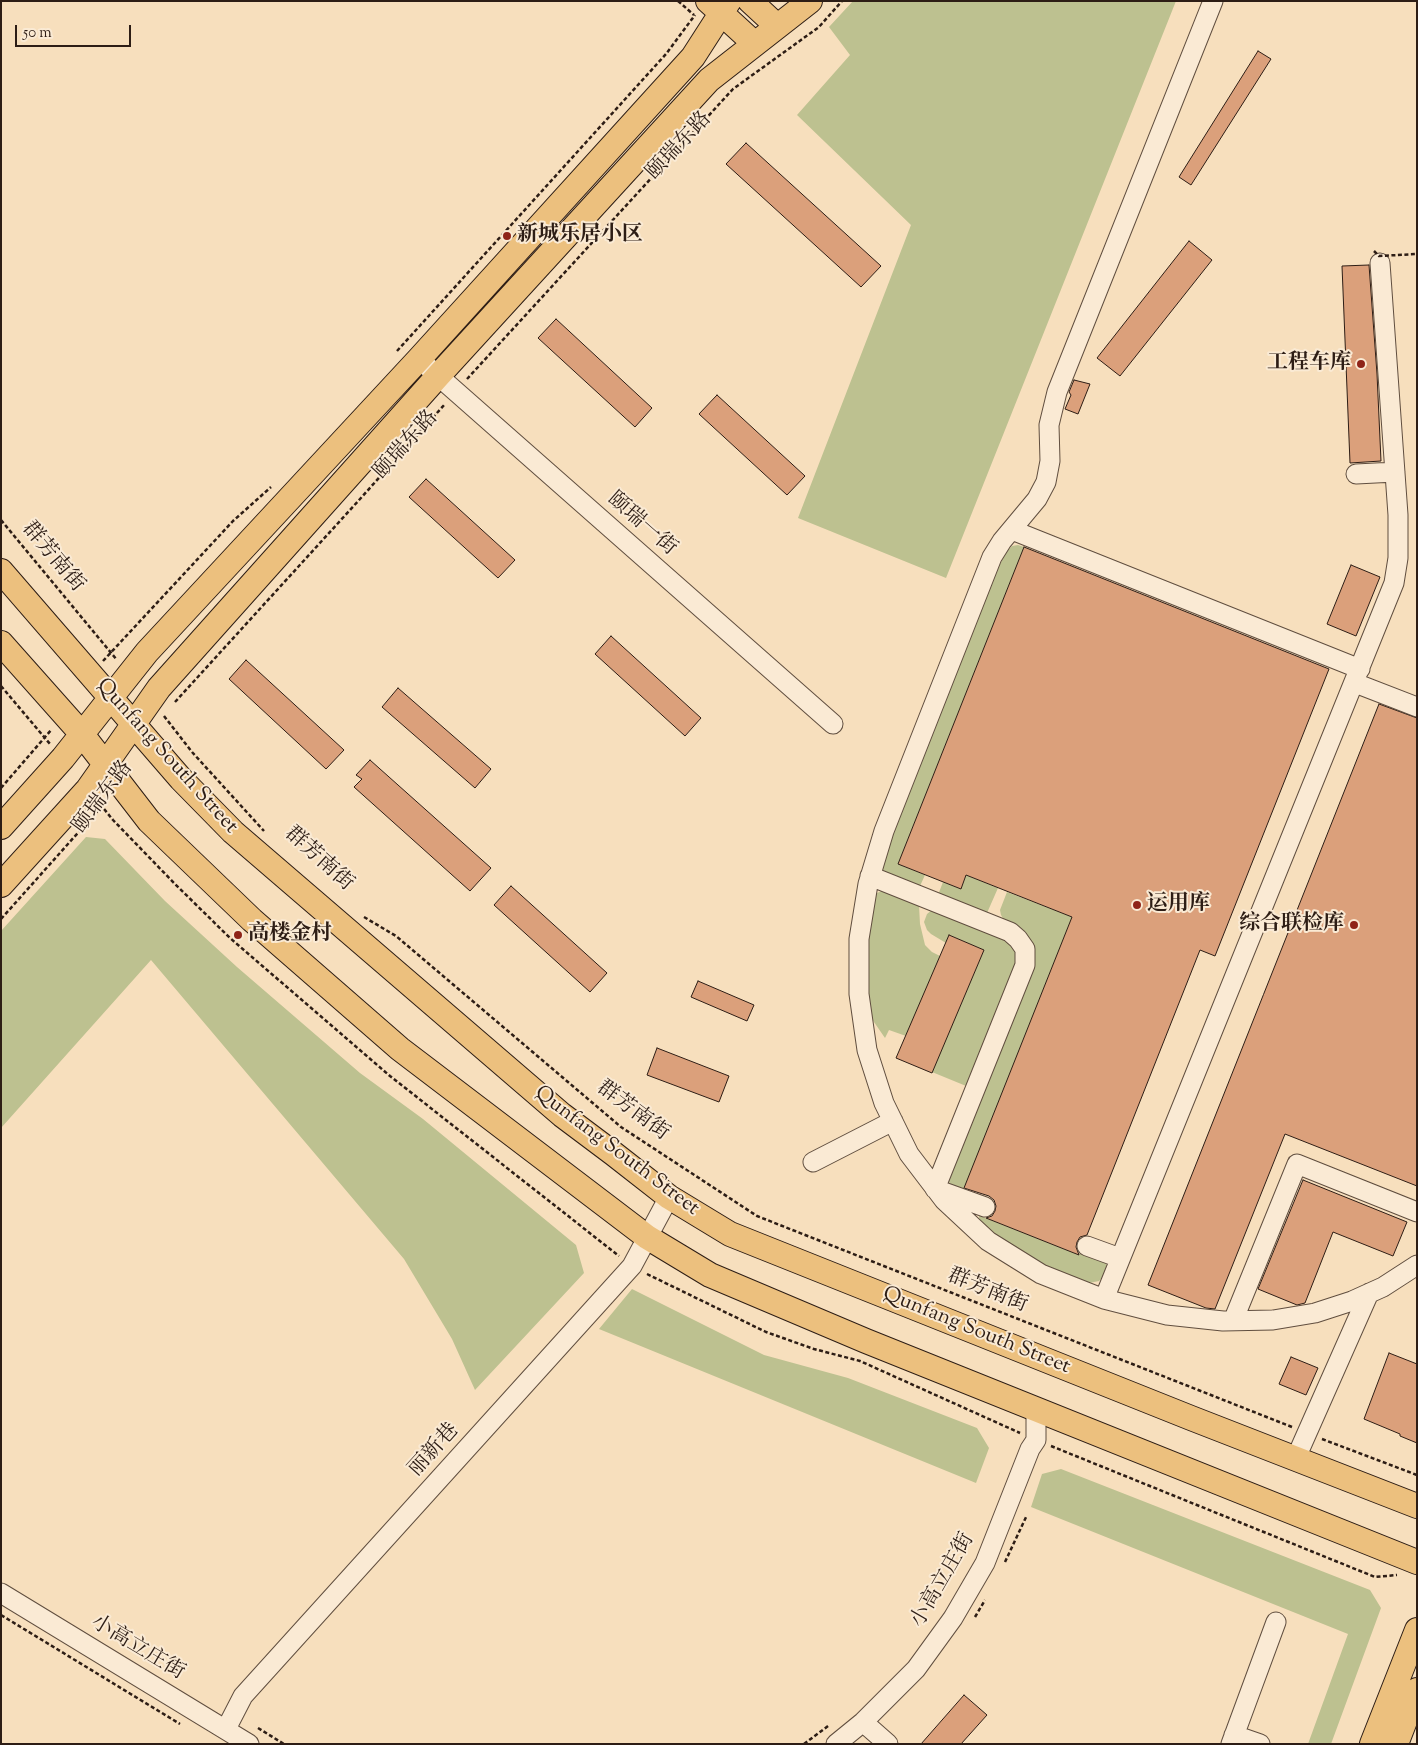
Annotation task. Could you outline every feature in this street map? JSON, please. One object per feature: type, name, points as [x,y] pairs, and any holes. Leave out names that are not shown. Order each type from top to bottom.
[{"type":"main road","points":[[750,1],[777,26]]},
{"type":"main road","name":"颐瑞东路","points":[[1,885],[88,789],[111,773],[134,725],[159,688],[447,384],[709,80],[810,1]]},
{"type":"main road","points":[[1,827],[63,758],[110,696],[153,645],[419,359],[693,57],[714,6],[755,44]]},
{"type":"main road","name":"Qunfang South Street","points":[[1,571],[181,779],[232,832],[562,1115],[669,1197],[730,1234],[1295,1460],[1417,1506]]},
{"type":"main road","points":[[1,643],[81,733],[149,821],[252,920],[400,1049],[647,1237],[710,1275],[866,1341],[1417,1562]]},
{"type":"main road","points":[[1372,1744],[1417,1630]]},
{"type":"main road","points":[[1396,1744],[1417,1690]]},
{"type":"street","points":[[1213,1],[1057,392],[1049,425],[1050,461],[1046,482],[1037,499],[999,546],[990,561],[884,831],[870,876],[859,939],[859,994],[867,1050],[884,1103],[909,1154],[944,1200],[988,1240],[1041,1274],[1104,1299],[1167,1314],[1232,1321],[1273,1320],[1315,1313],[1352,1301],[1383,1287],[1417,1265]]},
{"type":"street","points":[[1104,1299],[1391,594],[1396,571],[1398,529],[1377,257]]},
{"type":"street","name":"颐瑞一街","points":[[419,359],[832,724]]},
{"type":"street","points":[[1356,474],[1395,472]]},
{"type":"street","points":[[1012,530],[1358,676],[1417,707]]},
{"type":"street","points":[[870,876],[1010,932],[1022,944],[1026,953],[1024,968],[935,1188]]},
{"type":"street","points":[[813,1162],[893,1121]]},
{"type":"street","points":[[1232,1321],[1297,1164],[1417,1212]]},
{"type":"street","points":[[935,1188],[985,1207]]},
{"type":"street","name":"丽新巷","points":[[226,1729],[243,1696],[632,1266],[669,1197]]},
{"type":"street","points":[[1087,1246],[1120,1258]]},
{"type":"street","points":[[1295,1460],[1369,1294]]},
{"type":"street","name":"小高立庄街","points":[[836,1744],[863,1722],[916,1669],[953,1618],[985,1563],[1030,1449],[1036,1440],[1036,1409]]},
{"type":"street","name":"小高立庄街","points":[[1,1593],[249,1744]]},
{"type":"street","points":[[1260,1744],[1232,1739],[1276,1622]]},
{"type":"street","points":[[863,1722],[888,1744]]},
{"type":"path","name":"颐瑞东路","points":[[173,704],[360,499],[447,384],[733,89],[819,27],[842,1]]},
{"type":"path","points":[[391,358],[666,54],[714,6]]},
{"type":"path","points":[[1377,257],[1417,254]]},
{"type":"path","points":[[91,674],[233,521],[273,486]]},
{"type":"path","name":"群芳南街","points":[[1,520],[129,674]]},
{"type":"path","name":"群芳南街","points":[[168,710],[164,716],[192,752],[270,837]]},
{"type":"path","points":[[1,788],[46,738],[63,714]]},
{"type":"path","name":"颐瑞东路","points":[[1,920],[102,806],[111,773]]},
{"type":"path","name":"群芳南街","points":[[358,914],[396,936],[621,1127],[757,1216],[1147,1372],[1417,1475]]},
{"type":"path","name":"小高立庄街","points":[[1,1616],[185,1727]]},
{"type":"path","points":[[804,1744],[833,1723]]},
{"type":"green space","points":[[853,1],[1176,1],[946,578],[798,518],[911,225],[797,115],[850,55],[829,27]]},
{"type":"green space","points":[[1012,546],[1024,547],[898,864],[925,875],[920,886],[883,872],[885,849],[1000,564],[1007,551]]},
{"type":"green space","points":[[86,837],[105,839],[165,901],[237,967],[360,1073],[423,1119],[576,1245],[584,1273],[475,1390],[452,1339],[404,1259],[151,960],[1,1128],[1,931]]},
{"type":"green space","points":[[966,875],[998,888],[987,913],[938,895],[943,882],[961,889]]},
{"type":"green space","points":[[884,890],[919,905],[920,924],[925,945],[932,952],[940,956],[906,1036],[889,1030],[885,1038],[865,1009],[864,963],[872,899],[877,893]]},
{"type":"green space","points":[[1007,892],[1072,917],[963,1192],[954,1188],[948,1181],[1031,965],[1001,915],[1000,910]]},
{"type":"green space","points":[[933,909],[996,931],[1020,950],[971,1088],[932,1072],[984,950],[949,935],[946,943],[931,934],[924,922],[927,914]]},
{"type":"green space","points":[[985,1210],[983,1217],[1079,1255],[1082,1248],[1106,1262],[1107,1267],[1104,1276],[1099,1281],[1089,1283],[1032,1260],[987,1229],[979,1217],[979,1213]]},
{"type":"green space","points":[[632,1289],[764,1355],[848,1378],[977,1428],[989,1448],[976,1483],[599,1329]]},
{"type":"green space","points":[[1061,1469],[1370,1590],[1381,1608],[1331,1744],[1308,1744],[1348,1634],[1031,1507],[1042,1474]]},
{"type":"building","points":[[1258,51],[1271,59],[1191,185],[1179,177]]},
{"type":"building","points":[[746,143],[881,266],[861,287],[726,164]]},
{"type":"building","points":[[1189,241],[1212,260],[1120,376],[1097,358]]},
{"type":"building","name":"工程车库","points":[[1369,265],[1381,461],[1350,463],[1342,266]]},
{"type":"building","points":[[556,319],[652,408],[635,427],[538,338]]},
{"type":"building","points":[[1074,380],[1090,384],[1078,414],[1065,409],[1071,395],[1069,392]]},
{"type":"building","points":[[717,395],[805,476],[787,495],[699,414]]},
{"type":"building","points":[[426,479],[515,560],[498,578],[409,497]]},
{"type":"building","name":"运用库","points":[[1024,547],[1329,669],[1215,956],[1200,950],[1087,1235],[1080,1237],[1077,1242],[1076,1247],[1079,1255],[986,1218],[992,1216],[995,1211],[994,1200],[989,1196],[964,1188],[1072,917],[966,875],[961,889],[898,864]]},
{"type":"building","points":[[1351,565],[1380,577],[1356,636],[1327,624]]},
{"type":"building","points":[[611,636],[701,718],[685,736],[595,654]]},
{"type":"building","points":[[246,660],[344,750],[326,769],[229,679]]},
{"type":"building","points":[[398,688],[491,769],[475,788],[382,707]]},
{"type":"building","name":"综合联检库","points":[[1379,704],[1417,718],[1417,1186],[1285,1134],[1215,1309],[1206,1308],[1148,1285]]},
{"type":"building","points":[[370,760],[491,868],[470,891],[354,787],[362,779],[356,775]]},
{"type":"building","points":[[511,886],[607,973],[590,992],[494,905]]},
{"type":"building","points":[[949,935],[984,950],[932,1073],[896,1058]]},
{"type":"building","points":[[698,981],[754,1005],[747,1021],[691,997]]},
{"type":"building","points":[[657,1048],[729,1076],[719,1102],[647,1075]]},
{"type":"building","points":[[1303,1180],[1407,1222],[1393,1256],[1333,1232],[1305,1303],[1297,1305],[1258,1289]]},
{"type":"building","points":[[1389,1353],[1417,1364],[1417,1443],[1364,1419]]},
{"type":"building","points":[[1291,1357],[1318,1368],[1306,1395],[1279,1384]]},
{"type":"building","points":[[964,1695],[987,1715],[961,1744],[921,1744]]},
{"type":"place","name":"新城乐居小区","points":[[507,236]]},
{"type":"place","name":"工程车库","points":[[1361,364]]},
{"type":"place","name":"运用库","points":[[1137,905]]},
{"type":"place","name":"综合联检库","points":[[1354,925]]},
{"type":"place","name":"高楼金村","points":[[238,935]]}]
